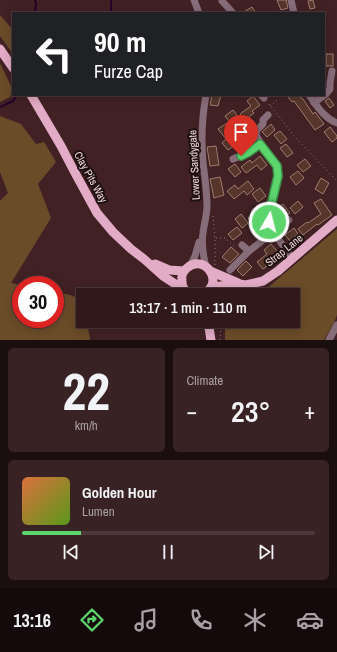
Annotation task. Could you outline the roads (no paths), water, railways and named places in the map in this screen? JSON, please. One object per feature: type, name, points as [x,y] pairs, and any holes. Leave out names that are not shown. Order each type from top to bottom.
[{"type":"main road","points":[[0,49],[12,67]]},
{"type":"main road","name":"Clay Pits Way","points":[[32,96],[98,213],[113,232],[131,249],[163,276],[182,288]]},
{"type":"main road","name":"Strap Lane","points":[[222,288],[263,281],[278,272],[337,220]]},
{"type":"main road","name":"Clay Pits Way","points":[[144,259],[169,270],[187,268],[200,264],[208,269]]},
{"type":"main road","points":[[184,288],[181,281],[182,274],[187,268]]},
{"type":"main road","points":[[208,269],[239,284]]},
{"type":"main road","points":[[208,269],[213,277],[212,284],[209,288]]},
{"type":"main road","points":[[209,328],[211,340]]},
{"type":"street","points":[[194,0],[199,12]]},
{"type":"street","points":[[292,0],[294,12]]},
{"type":"street","points":[[222,1],[232,12]]},
{"type":"street","points":[[325,95],[330,88],[332,71]]},
{"type":"street","name":"Lower Sandygate","points":[[187,268],[195,256],[202,234],[207,208],[202,139],[202,115],[206,96]]},
{"type":"street","points":[[310,96],[330,120],[337,123]]},
{"type":"street","points":[[314,102],[323,96]]},
{"type":"street","points":[[259,145],[256,135],[257,130],[263,124],[263,120],[268,115]]},
{"type":"street","points":[[241,130],[249,140],[259,145],[277,166],[278,176],[270,210],[269,222],[273,232],[293,259]]},
{"type":"street","points":[[233,159],[249,152],[259,145]]},
{"type":"street","points":[[230,270],[249,251],[289,220]]},
{"type":"street","name":"Lower Sandygate","points":[[202,234],[202,248],[208,269]]},
{"type":"street","points":[[242,245],[249,251]]},
{"type":"street","points":[[329,340],[337,325]]},
{"type":"waterway","points":[[35,0],[35,12]]},
{"type":"waterway","points":[[111,0],[111,12]]},
{"type":"waterway","points":[[0,107],[13,101],[16,96]]}]
